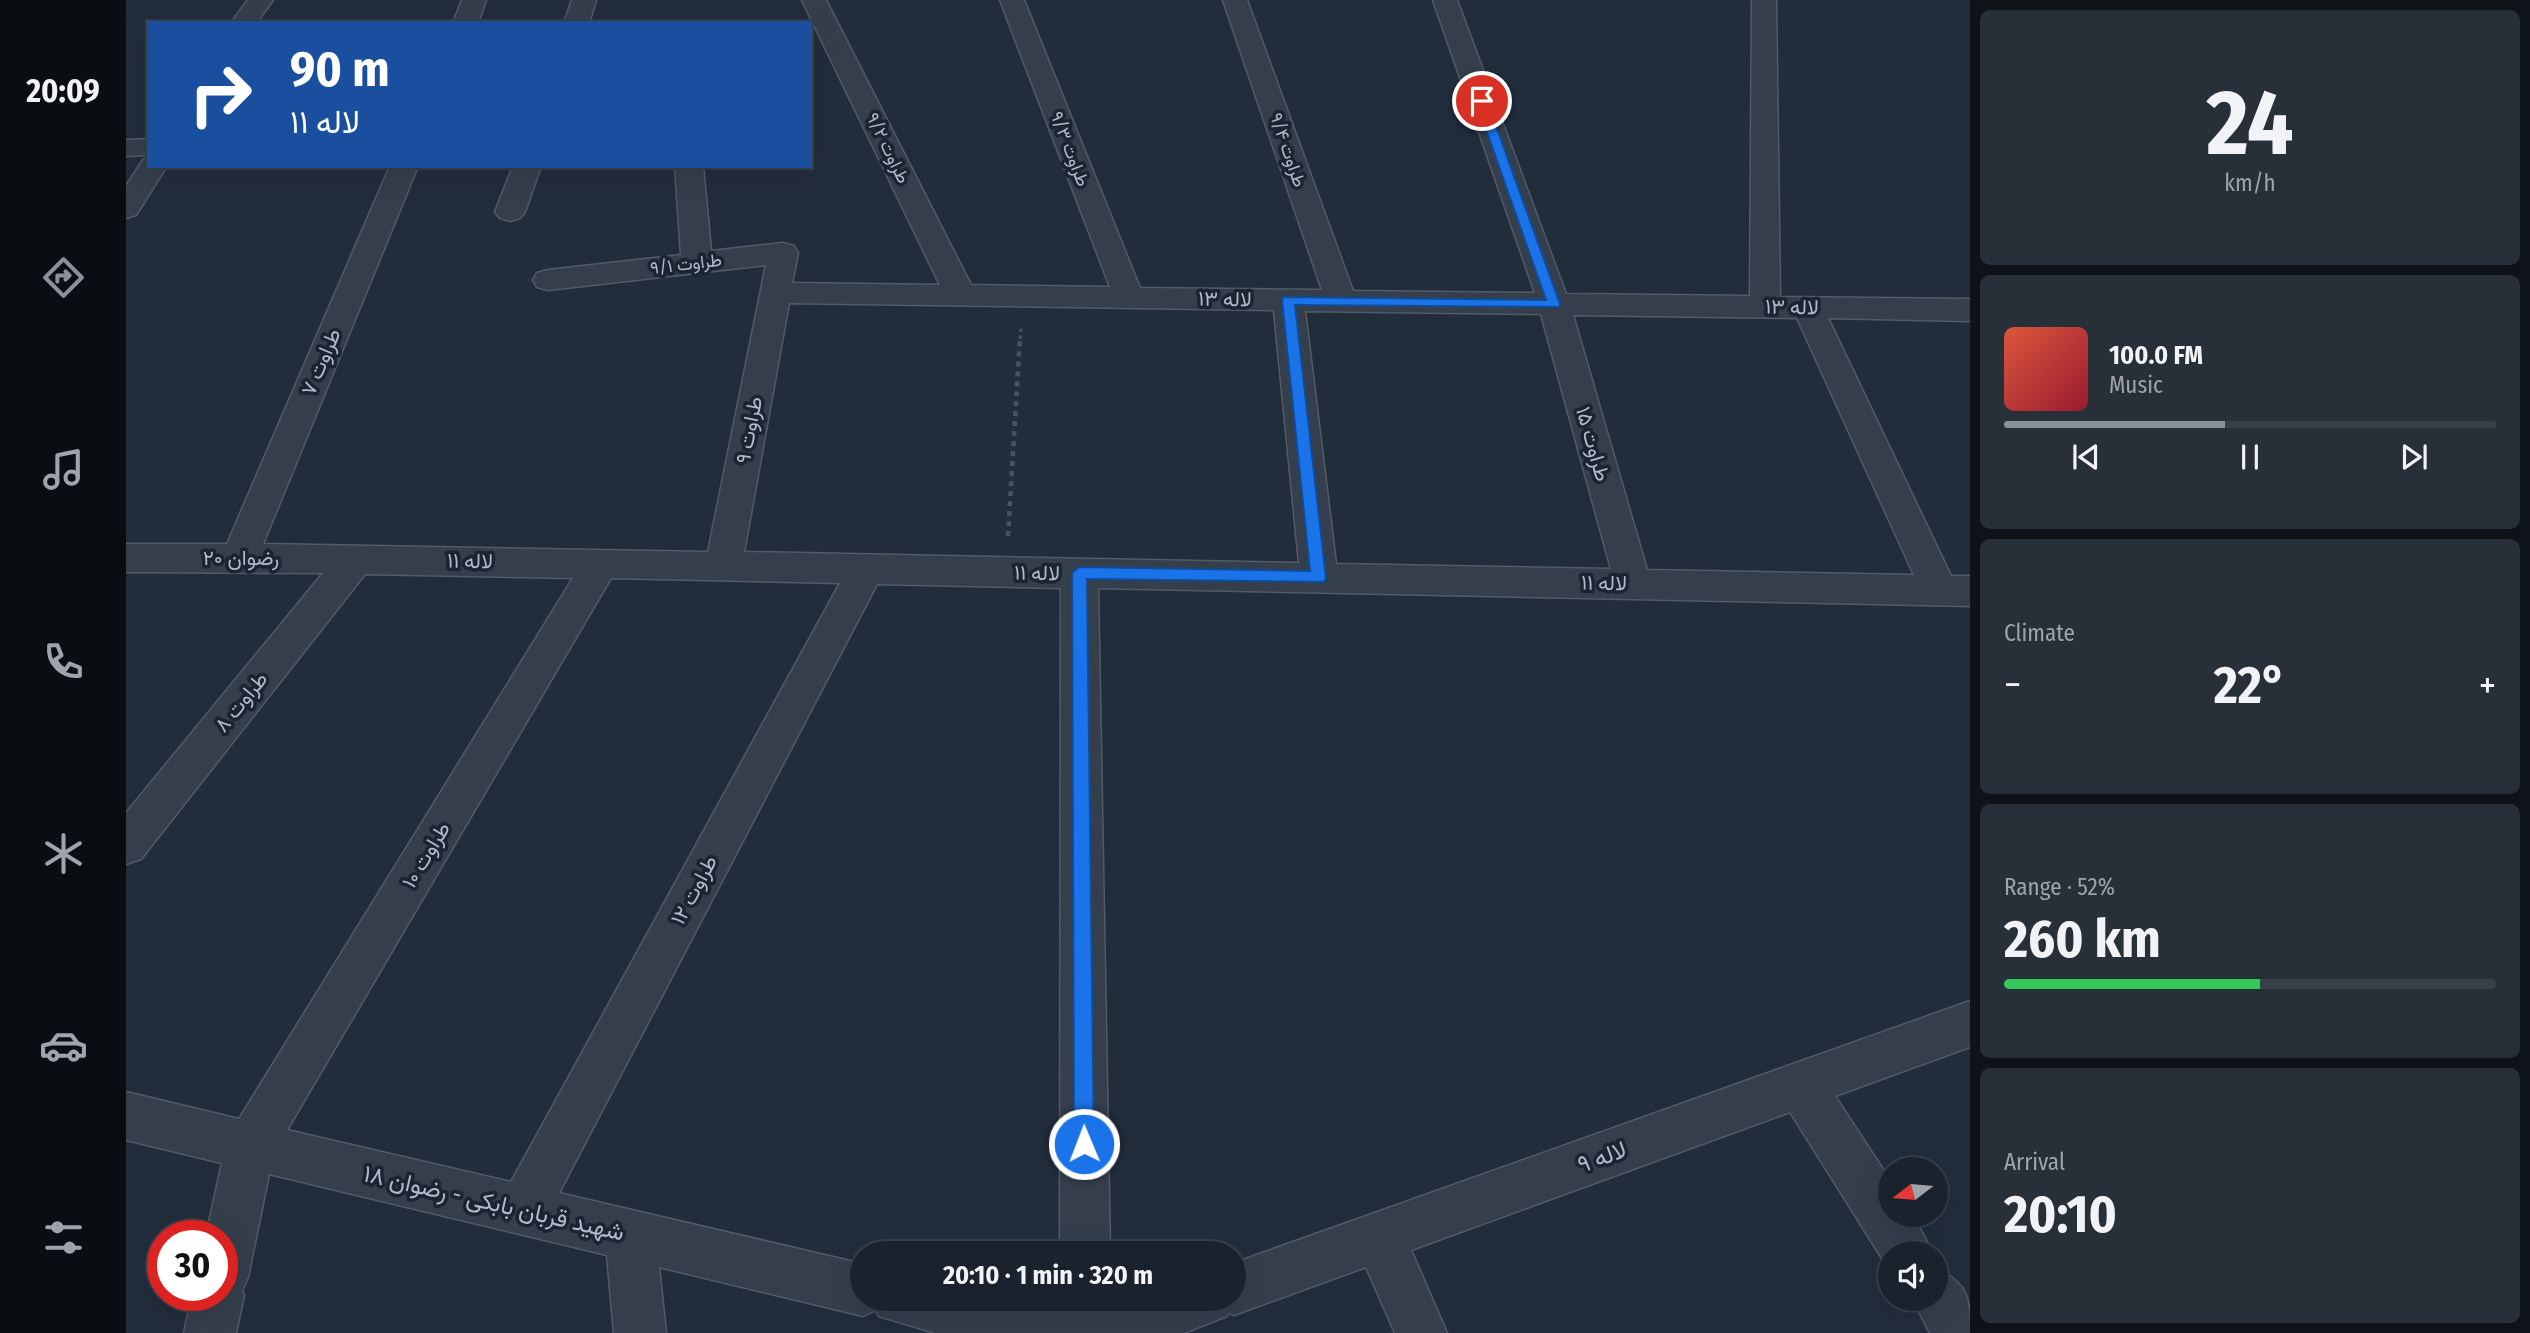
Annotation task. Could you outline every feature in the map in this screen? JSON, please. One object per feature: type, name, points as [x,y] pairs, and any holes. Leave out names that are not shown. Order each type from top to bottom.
[{"type":"street","points":[[245,21],[261,0]]},
{"type":"street","points":[[465,21],[474,0]]},
{"type":"street","points":[[577,21],[584,0]]},
{"type":"street","name":"طراوت ۹/۲","points":[[814,0],[961,296]]},
{"type":"street","name":"طراوت ۹/۳","points":[[1012,0],[1129,298]]},
{"type":"street","name":"طراوت ۹/۴","points":[[1235,0],[1341,301]]},
{"type":"street","name":"طراوت ۱۵","points":[[1445,0],[1554,304],[1633,584]]},
{"type":"street","points":[[1764,0],[1765,307]]},
{"type":"street","points":[[126,148],[147,147]]},
{"type":"street","points":[[126,209],[152,168]]},
{"type":"street","name":"طراوت ۷","points":[[239,558],[403,168]]},
{"type":"street","points":[[510,212],[526,168]]},
{"type":"street","points":[[689,168],[697,263]]},
{"type":"street","name":"طراوت ۹/۱","points":[[548,280],[783,253],[774,293]]},
{"type":"street","name":"لاله ۱۳","points":[[774,293],[1970,310]]},
{"type":"street","name":"طراوت ۹","points":[[723,566],[774,293]]},
{"type":"street","points":[[1288,300],[1318,578]]},
{"type":"street","points":[[1807,307],[1954,590]]},
{"type":"street","name":"رضوان ۲۰","points":[[126,558],[356,559]]},
{"type":"street","name":"لاله ۱۱","points":[[356,559],[1954,590]]},
{"type":"street","name":"طراوت ۸","points":[[126,845],[356,559]]},
{"type":"street","name":"طراوت ۱۰","points":[[234,1220],[250,1146],[601,564]]},
{"type":"street","name":"طراوت ۱۲","points":[[523,1210],[866,569]]},
{"type":"street","points":[[1079,573],[1085,1241]]},
{"type":"street","name":"لاله ۹","points":[[1246,1285],[1970,1024]]},
{"type":"street","points":[[1800,1085],[1901,1241]]},
{"type":"street","name":"شهید قربان بابکی - رضوان ۱۸","points":[[126,1116],[850,1287]]},
{"type":"street","points":[[631,1236],[640,1333]]},
{"type":"street","points":[[1379,1237],[1421,1333]]},
{"type":"street","points":[[210,1333],[215,1311]]},
{"type":"street","points":[[951,1311],[1043,1333]]},
{"type":"street","points":[[1085,1311],[1086,1333]]},
{"type":"street","points":[[1114,1333],[1174,1311]]},
{"type":"street","points":[[1946,1311],[1960,1333]]},
{"type":"path","points":[[1006,572],[1023,297]]},
{"type":"route","points":[[1084,1144],[1079,573],[1318,578],[1288,300],[1554,304],[1482,101]]}]
